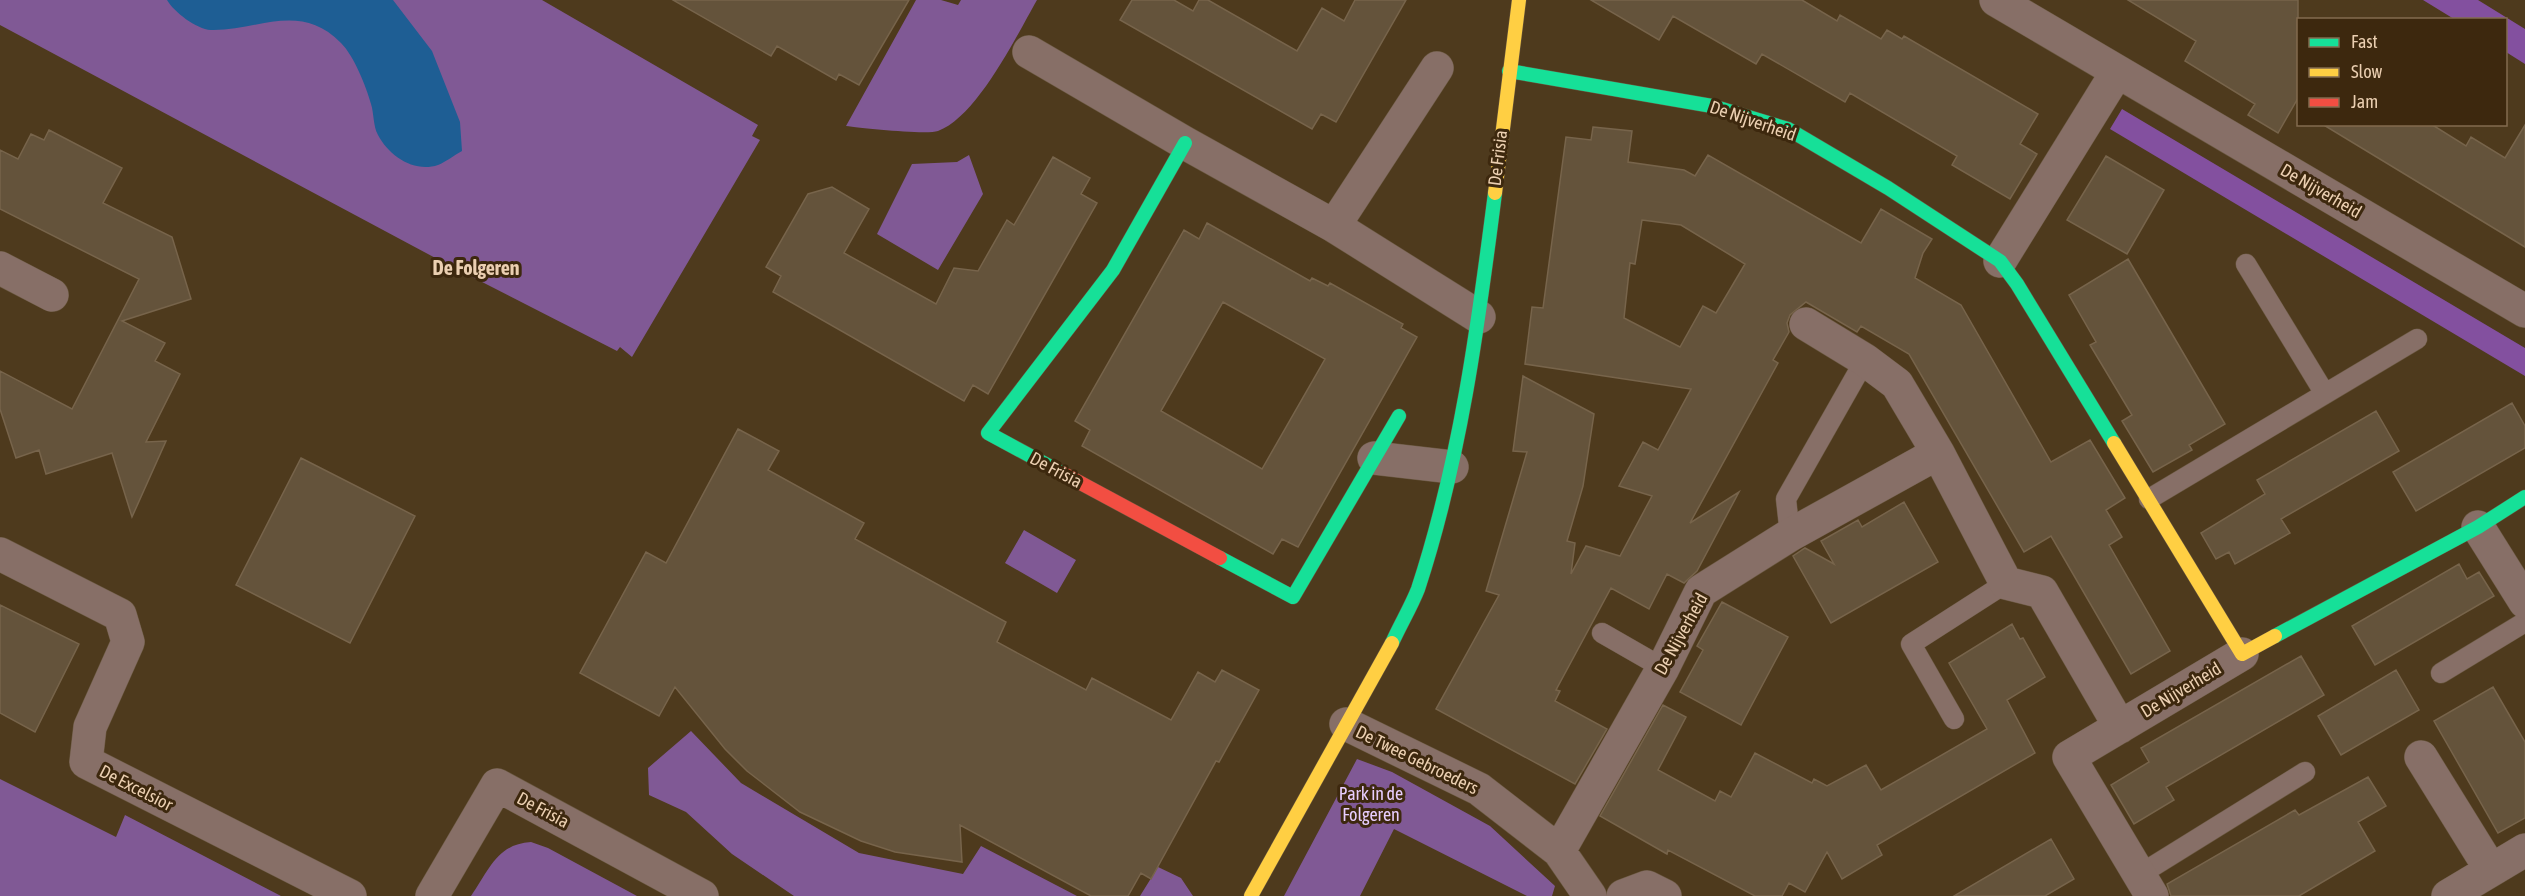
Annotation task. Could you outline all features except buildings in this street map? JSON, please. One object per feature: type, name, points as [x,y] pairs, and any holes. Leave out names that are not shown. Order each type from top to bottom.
[{"type":"street","name":"De Frisia","points":[[1251,896],[1417,591],[1452,467],[1479,317],[1519,0]]},
{"type":"street","name":"De Nijverheid","points":[[1996,0],[2525,311]]},
{"type":"street","points":[[1029,52],[1334,226],[1479,317]]},
{"type":"street","points":[[1334,226],[1437,68]]},
{"type":"street","name":"De Nijverheid","points":[[1509,71],[1712,106],[1788,129],[1888,188],[2000,261],[2017,284],[2242,654]]},
{"type":"street","points":[[2000,261],[2117,72]]},
{"type":"street","name":"De Frisia","points":[[1185,143],[1113,270],[988,433],[1293,597],[1399,416]]},
{"type":"street","points":[[0,268],[52,295]]},
{"type":"street","points":[[1806,324],[1865,360],[1898,384],[1938,453],[2006,584]]},
{"type":"street","name":"De Nijverheid","points":[[1559,851],[1663,668],[1701,591],[1790,535],[1938,453]]},
{"type":"street","points":[[1374,458],[1452,467]]},
{"type":"street","name":"De Nijverheid","points":[[2145,885],[2069,757],[2242,654],[2478,527],[2525,497]]},
{"type":"street","points":[[2478,527],[2525,602]]},
{"type":"street","name":"De Excelsior","points":[[0,554],[120,615],[128,642],[90,727],[86,762],[350,896]]},
{"type":"street","name":"De Nijverheid","points":[[2006,584],[2042,592],[2120,727]]},
{"type":"street","name":"De Twee Gebroeders","points":[[1346,724],[1479,789],[1559,851],[1590,896]]},
{"type":"street","points":[[2421,757],[2491,870]]},
{"type":"street","name":"De Frisia","points":[[432,896],[497,785],[702,896]]},
{"type":"street","points":[[2448,896],[2525,850]]},
{"type":"street","points":[[1623,896],[1647,887],[1665,896]]},
{"type":"lane","points":[[2246,264],[2325,394]]},
{"type":"lane","points":[[2149,499],[2417,339]]},
{"type":"lane","points":[[1790,535],[1786,499],[1865,360]]},
{"type":"lane","points":[[1954,718],[1911,644],[2006,584]]},
{"type":"lane","points":[[2440,673],[2525,622]]},
{"type":"lane","points":[[1602,633],[1663,668]]},
{"type":"lane","points":[[2145,885],[2305,772]]},
{"type":"green space","points":[[0,0],[542,0],[758,125],[752,136],[760,140],[632,357],[620,347],[617,351],[441,261],[0,25]]},
{"type":"green space","points":[[916,0],[941,0],[958,5],[961,0],[1037,0],[995,73],[967,110],[953,123],[931,132],[846,126]]},
{"type":"green space","points":[[969,155],[983,194],[938,270],[877,234],[912,164],[957,162]]},
{"type":"green space","points":[[1024,530],[1076,560],[1057,593],[1005,563]]},
{"type":"green space","points":[[691,731],[741,783],[859,853],[963,874],[981,846],[1077,896],[794,896],[732,854],[686,812],[649,795],[648,768]]},
{"type":"green space","name":"Park in de Folgeren","points":[[1357,759],[1392,772],[1490,826],[1555,886],[1552,896],[1527,896],[1394,829],[1360,896],[1284,896]]},
{"type":"green space","points":[[0,779],[116,837],[125,815],[281,896],[0,896]]},
{"type":"green space","points":[[531,842],[548,848],[637,896],[471,896],[502,853],[519,844]]},
{"type":"green space","points":[[1158,867],[1181,878],[1193,896],[1140,896]]},
{"type":"shaded area","points":[[2423,0],[2478,0],[2525,29],[2525,64],[2507,53],[2507,18],[2452,18]]},
{"type":"shaded area","points":[[2122,109],[2525,348],[2525,376],[2110,129]]},
{"type":"water","points":[[167,0],[393,0],[432,51],[460,122],[462,151],[441,164],[429,167],[411,165],[395,156],[376,131],[369,97],[355,63],[341,43],[326,30],[310,23],[294,21],[278,21],[228,29],[205,29],[186,19]]},
{"type":"traffic: fast","points":[[1509,71],[1712,106],[1788,129],[1888,188],[2000,261],[2017,284],[2114,443]]},
{"type":"traffic: fast","points":[[1062,473],[988,433],[1113,270],[1185,143]]},
{"type":"traffic: fast","points":[[1392,643],[1418,589],[1445,492],[1466,393],[1495,193]]},
{"type":"traffic: fast","points":[[1220,558],[1293,597],[1399,416]]},
{"type":"traffic: fast","points":[[2275,636],[2478,527],[2525,497]]},
{"type":"traffic: slow","points":[[1495,193],[1519,0]]},
{"type":"traffic: slow","points":[[2114,443],[2242,654],[2275,636]]},
{"type":"traffic: slow","points":[[1251,896],[1392,643]]},
{"type":"traffic: jam","points":[[1062,473],[1220,558]]},
{"type":"district","name":"De Folgeren","points":[[476,268]]}]
